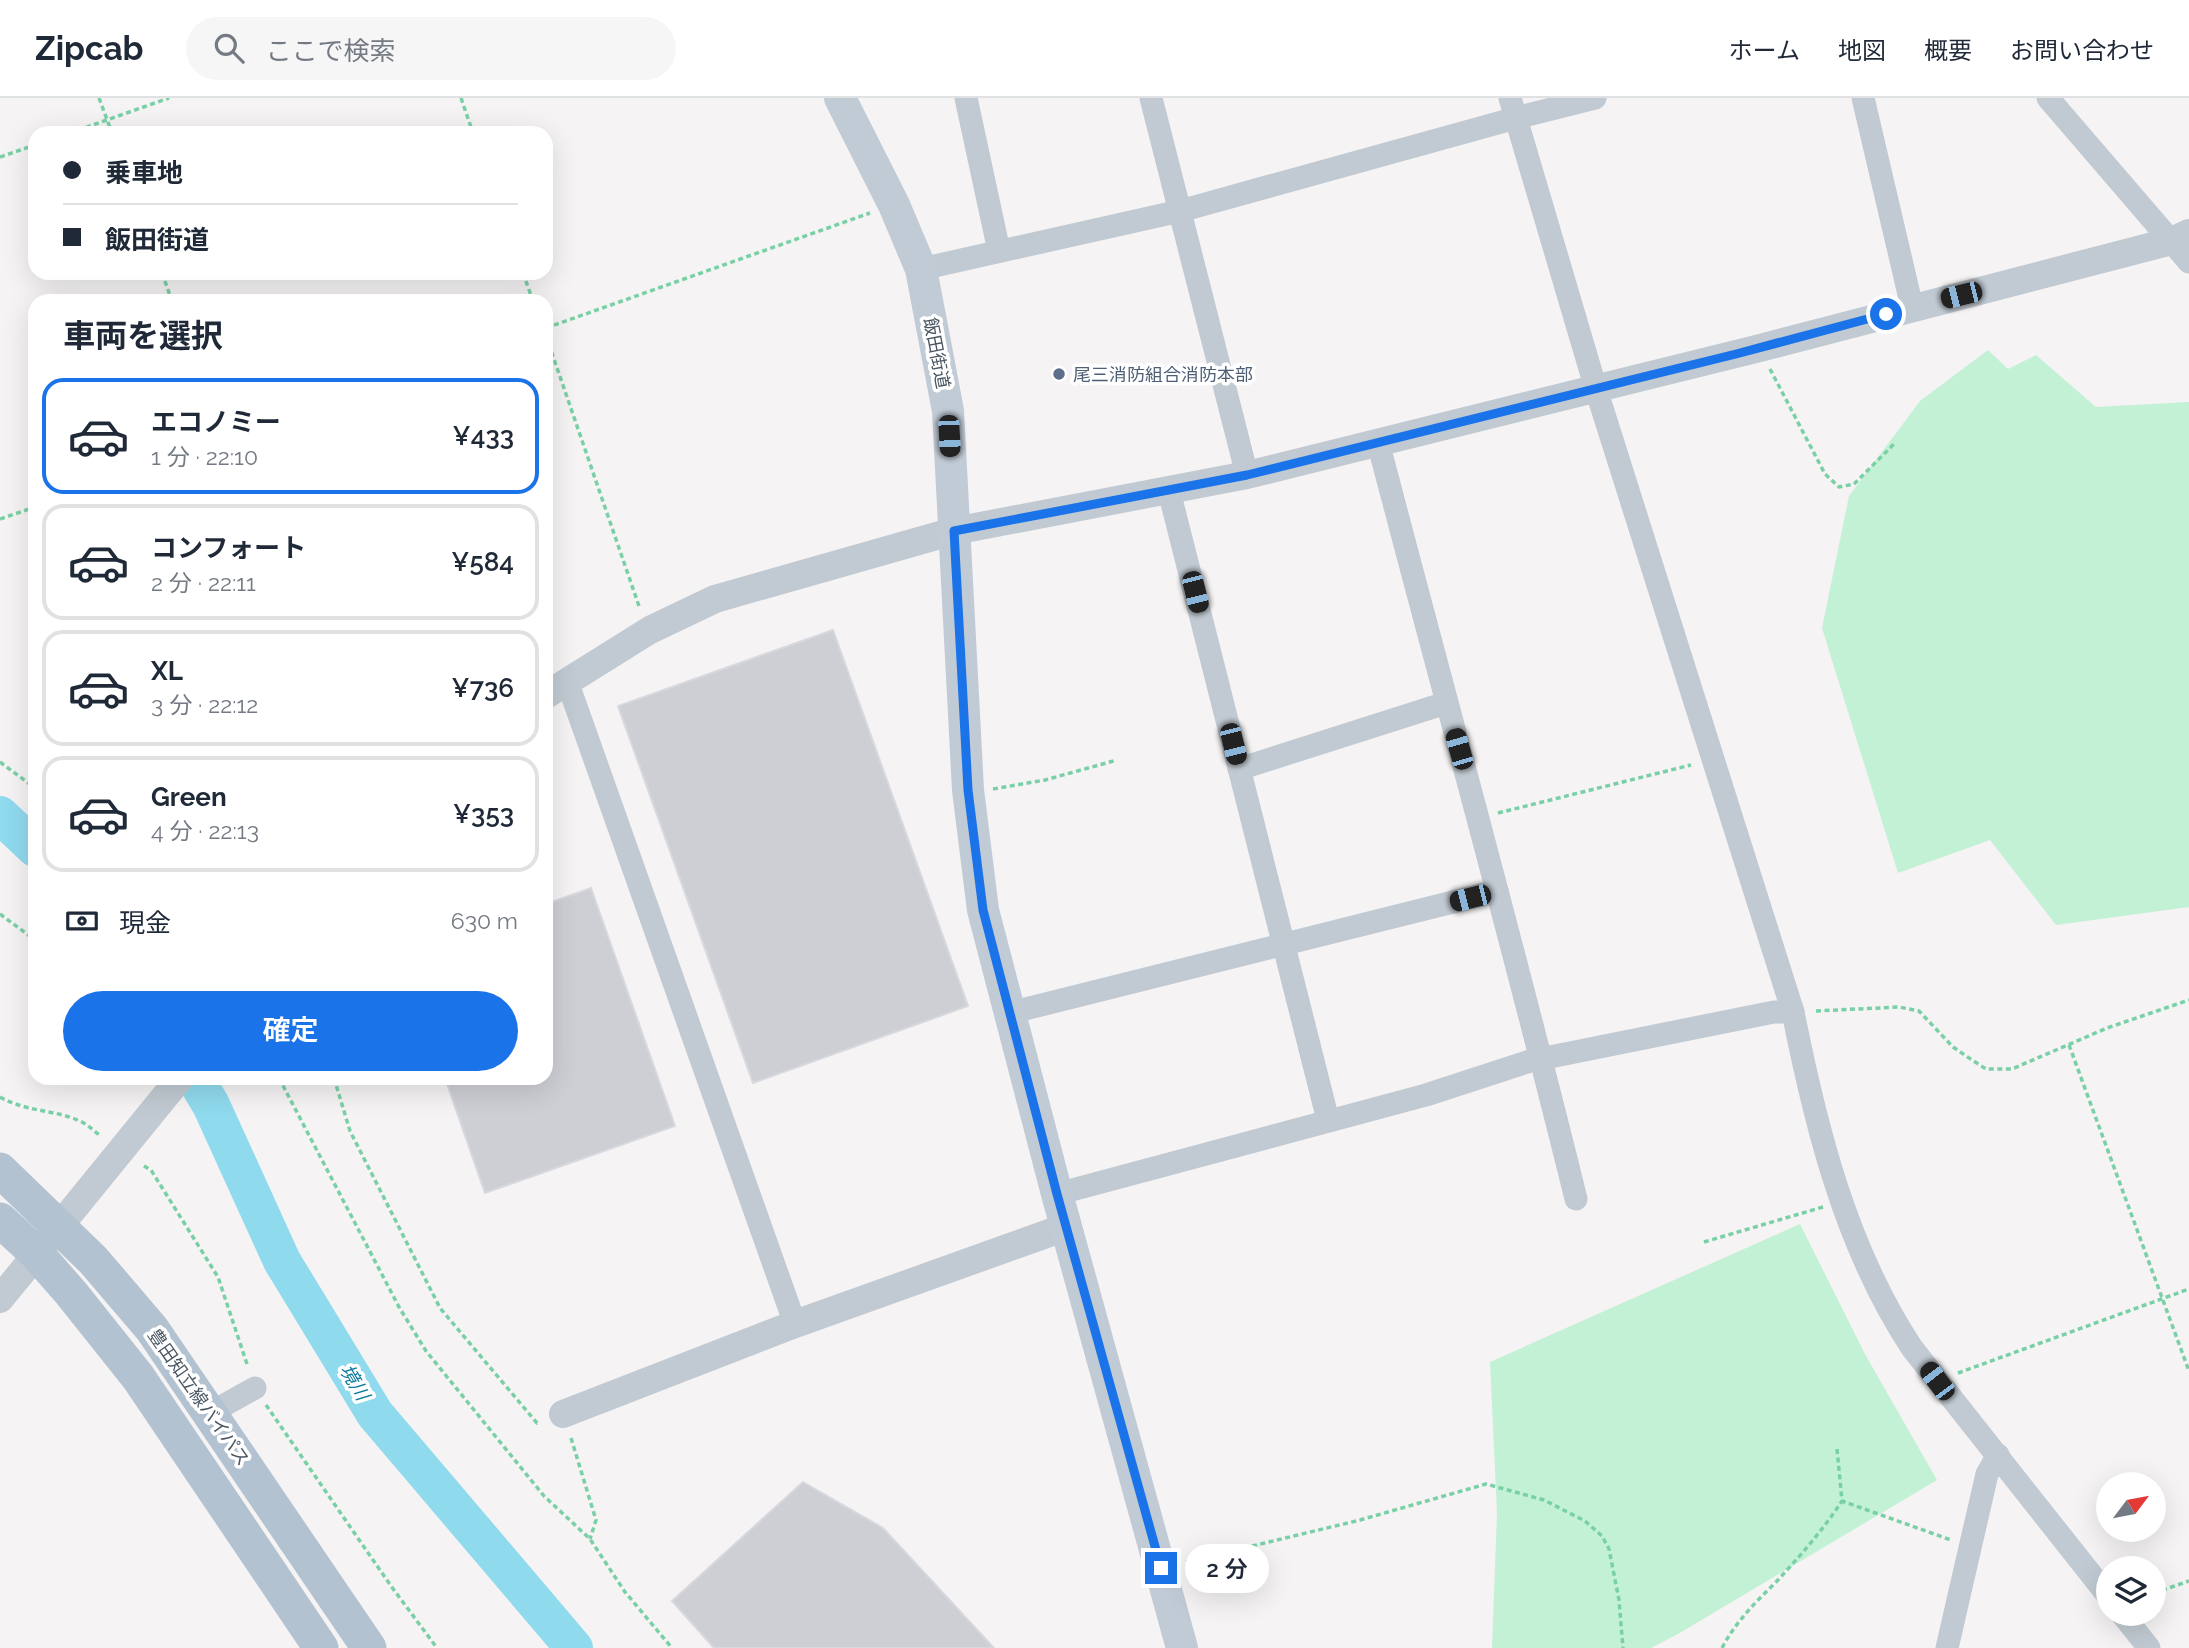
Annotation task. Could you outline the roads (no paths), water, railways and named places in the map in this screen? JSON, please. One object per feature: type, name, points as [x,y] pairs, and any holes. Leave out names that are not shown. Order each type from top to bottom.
[{"type":"main road","name":"飯田街道","points":[[840,98],[894,205],[921,269],[948,411],[968,790],[983,910],[1057,1194],[1182,1648]]},
{"type":"main road","name":"豊田知立線バイパス","points":[[0,1170],[93,1260],[152,1329],[369,1648]]},
{"type":"main road","points":[[0,1220],[36,1253],[138,1377],[321,1648]]},
{"type":"street","points":[[966,98],[999,251]]},
{"type":"street","points":[[1151,98],[1247,475]]},
{"type":"street","points":[[921,269],[1180,211],[1513,108],[1595,98]]},
{"type":"street","points":[[1863,98],[1912,307]]},
{"type":"street","points":[[795,1324],[557,688],[650,630],[715,599],[954,531],[1247,475],[1760,348],[1912,307],[2183,245],[2048,98]]},
{"type":"street","points":[[1513,108],[1596,389],[1793,1012],[1811,1104],[1853,1234],[1889,1313],[1937,1381],[2096,1580]]},
{"type":"street","points":[[1378,442],[1479,818],[1576,1199]]},
{"type":"street","points":[[1169,491],[1328,1120]]},
{"type":"street","points":[[1239,769],[1446,703]]},
{"type":"street","points":[[1009,1013],[1497,891]]},
{"type":"street","points":[[1057,1194],[1426,1095],[1530,1061],[1774,1012],[1793,1012]]},
{"type":"street","points":[[0,1299],[174,1085]]},
{"type":"street","points":[[563,1414],[795,1324],[1066,1227]]},
{"type":"street","points":[[211,1413],[254,1388]]},
{"type":"street","points":[[1947,1648],[1987,1474],[1998,1455]]},
{"type":"street","points":[[2132,1626],[2149,1648]]},
{"type":"waterway","name":"境川","points":[[0,815],[28,841]]},
{"type":"waterway","name":"境川","points":[[199,1085],[211,1105],[282,1261],[375,1414],[574,1648]]},
{"type":"place","name":"尾三消防組合消防本部","points":[[1059,374]]}]
